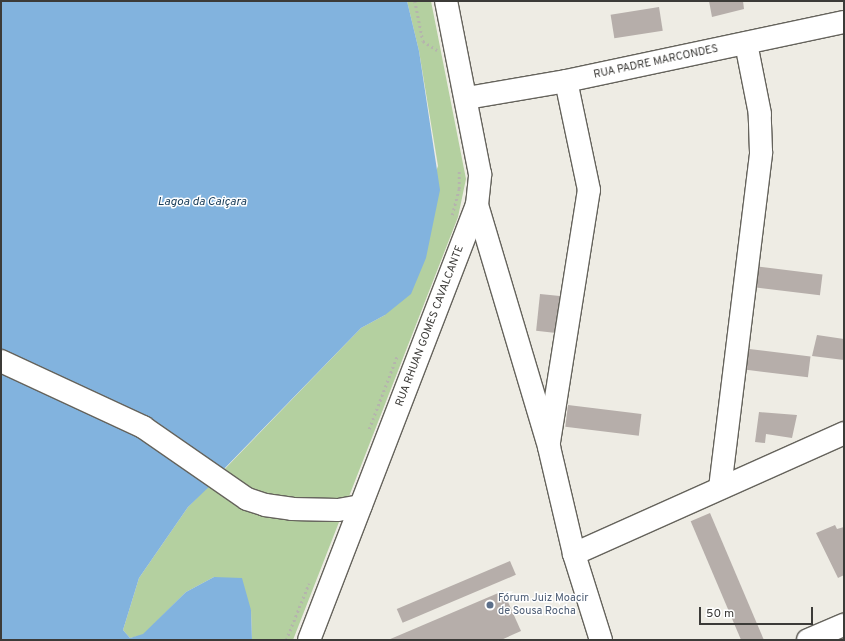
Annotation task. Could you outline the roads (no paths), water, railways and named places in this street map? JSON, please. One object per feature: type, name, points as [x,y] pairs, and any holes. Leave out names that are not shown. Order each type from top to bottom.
[{"type":"street","name":"RUA RHUAN GOMES CAVALCANTE","points":[[309,640],[477,205],[480,174],[467,98],[446,1]]},
{"type":"street","name":"RUA PADRE MARCONDES","points":[[467,98],[566,81],[844,22]]},
{"type":"street","points":[[720,488],[761,152],[760,114],[746,42]]},
{"type":"street","points":[[549,447],[589,190],[566,81]]},
{"type":"street","points":[[477,205],[549,447],[574,554],[601,640]]},
{"type":"street","points":[[1,361],[143,427],[247,499],[265,505],[292,509],[338,510],[361,506]]},
{"type":"street","points":[[574,554],[844,433]]},
{"type":"street","points":[[808,640],[844,625]]},
{"type":"water","name":"Lagoa da Caiçara","points":[[1,1],[407,1],[419,51],[440,190],[426,258],[411,294],[385,315],[361,328],[222,471],[168,430],[122,405],[1,350]]},
{"type":"water","points":[[1,372],[139,432],[214,482],[188,507],[139,578],[123,630],[130,638],[143,634],[186,592],[214,577],[242,578],[251,610],[252,640],[1,640]]},
{"type":"place","name":"Fórum Juiz Moacir de Sousa Rocha","points":[[490,605]]}]
